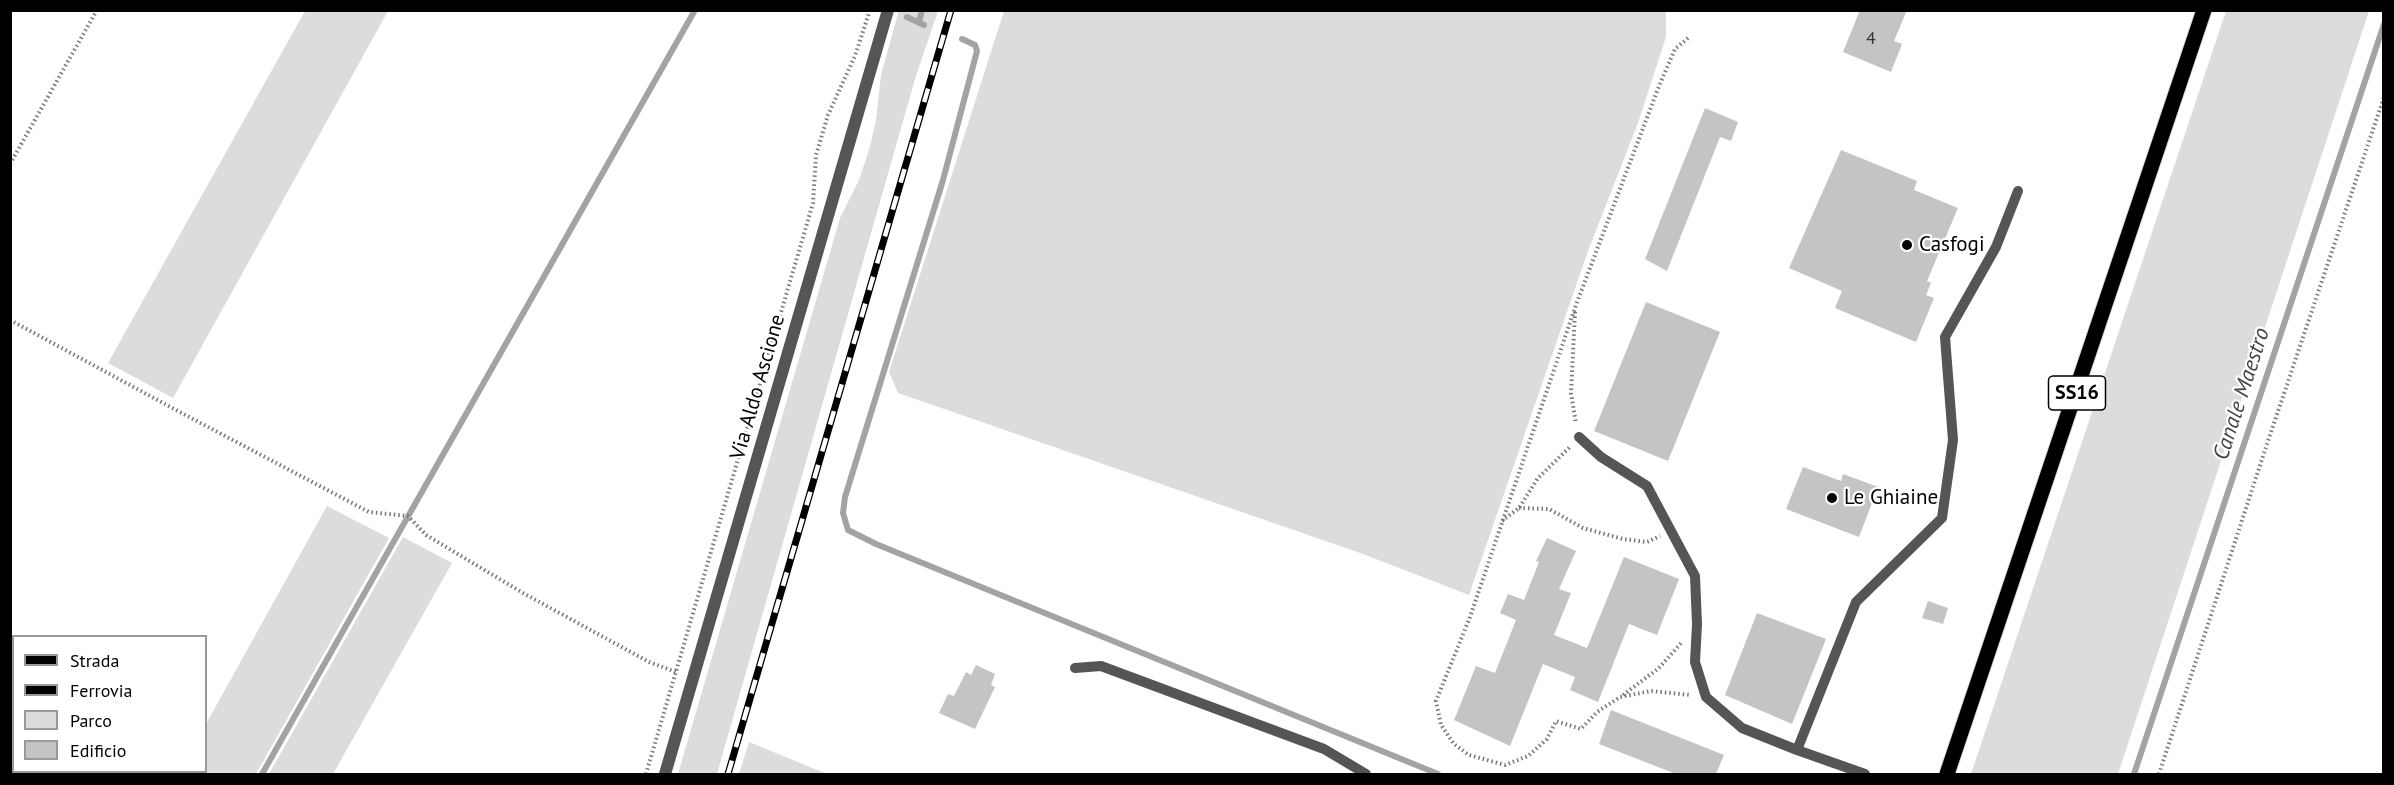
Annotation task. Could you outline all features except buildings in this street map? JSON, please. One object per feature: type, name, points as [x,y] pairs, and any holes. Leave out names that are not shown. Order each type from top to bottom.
[{"type":"main road","name":"SS16","points":[[1947,774],[2204,10]]},
{"type":"street","name":"Via Aldo Ascione","points":[[665,774],[888,10]]},
{"type":"lane","points":[[1797,750],[1856,602],[1942,518],[1953,440],[1945,338],[1996,247],[2018,191]]},
{"type":"lane","points":[[1579,437],[1601,457],[1647,486],[1695,576],[1697,624],[1695,662],[1706,697],[1742,728],[1865,774]]},
{"type":"lane","points":[[1075,668],[1101,666],[1112,670],[1324,749],[1366,774]]},
{"type":"path","points":[[10,164],[97,10]]},
{"type":"path","points":[[646,774],[813,204],[816,155],[828,115],[855,56],[870,11]]},
{"type":"path","points":[[1688,38],[1675,49],[1659,86],[1576,305],[1470,617],[1436,702],[1442,725],[1454,744],[1469,755],[1505,765],[1528,756],[1547,739],[1556,721],[1581,729],[1597,712],[1659,668],[1697,624]]},
{"type":"path","points":[[2159,774],[2384,97]]},
{"type":"path","points":[[1501,522],[1519,508],[1538,477],[1567,452],[1579,437],[1571,393],[1576,305]]},
{"type":"path","points":[[10,320],[369,512],[408,516],[426,535],[649,662],[676,672]]},
{"type":"path","points":[[1519,508],[1549,508],[1583,528],[1623,540],[1647,542],[1672,530]]},
{"type":"path","points":[[1620,697],[1651,691],[1706,697]]},
{"type":"green space","points":[[899,10],[938,11],[915,79],[717,774],[678,774],[840,218],[859,180],[870,147],[876,120],[881,75]]},
{"type":"green space","points":[[1661,10],[1666,12],[1666,37],[1638,123],[1588,251],[1469,595],[1363,554],[898,393],[889,372],[1004,11]]},
{"type":"green space","points":[[305,11],[388,11],[173,398],[108,363]]},
{"type":"green space","points":[[2226,11],[2369,11],[2118,774],[1971,774]]},
{"type":"green space","points":[[327,506],[389,538],[256,774],[177,774],[207,773],[207,722]]},
{"type":"green space","points":[[403,537],[452,563],[333,774],[269,774]]},
{"type":"green space","points":[[749,742],[827,774],[739,774]]},
{"type":"waterway","points":[[262,774],[695,10]]},
{"type":"waterway","points":[[919,22],[922,10]]},
{"type":"waterway","points":[[907,17],[924,25]]},
{"type":"waterway","name":"Canale Maestro","points":[[2134,774],[2384,24]]},
{"type":"waterway","points":[[962,39],[975,45],[977,51],[943,180],[845,497],[843,513],[848,530],[876,544],[1438,774]]},
{"type":"railway","points":[[728,774],[951,10]]},
{"type":"place","name":"Casfogi","points":[[1907,245]]},
{"type":"place","name":"Le Ghiaine","points":[[1832,498]]}]
